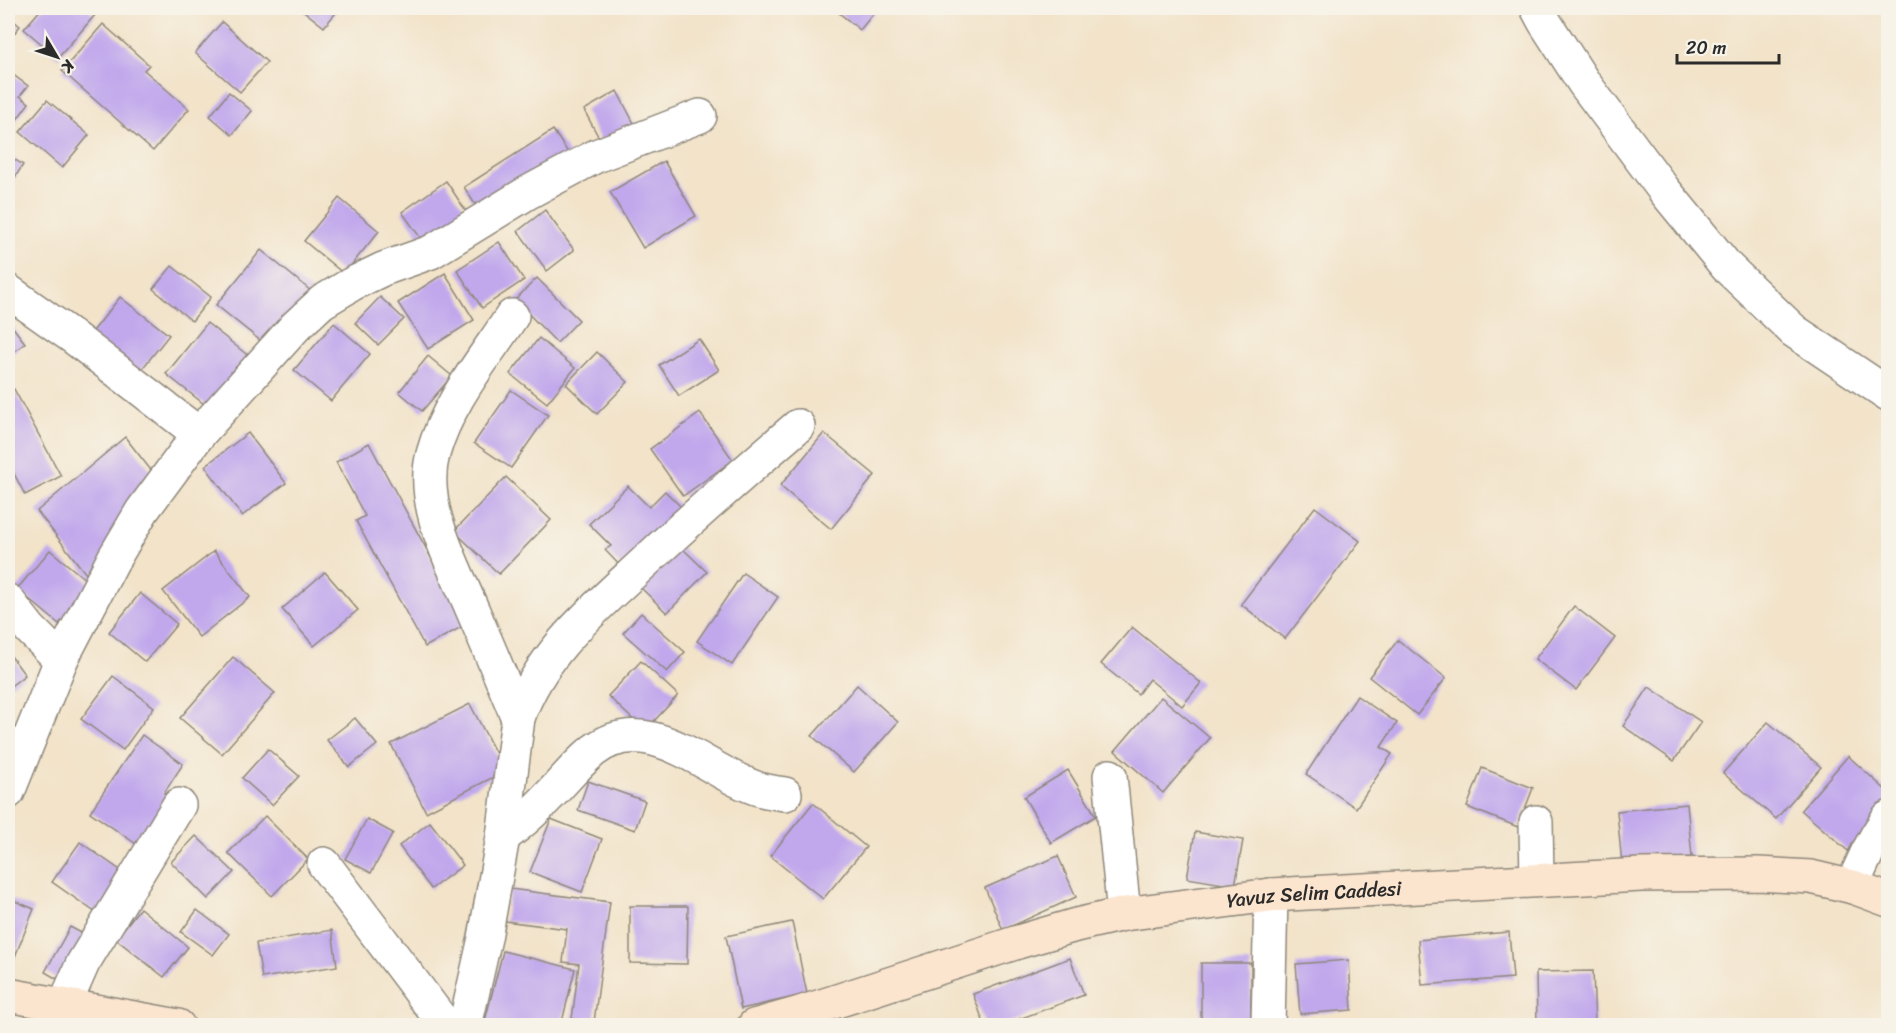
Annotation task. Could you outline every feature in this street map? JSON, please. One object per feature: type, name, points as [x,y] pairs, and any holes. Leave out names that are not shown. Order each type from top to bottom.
[{"type":"street","points":[[1537,8],[1584,83],[1664,190],[1726,267],[1794,331],[1888,394]]},
{"type":"street","points":[[8,792],[61,660],[113,560],[142,511],[199,434],[296,326],[322,302],[362,279],[431,252],[527,193],[596,156],[700,116]]},
{"type":"street","points":[[8,291],[73,337],[199,434]]},
{"type":"street","points":[[512,316],[454,405],[441,430],[433,455],[430,491],[439,529],[518,718]]},
{"type":"street","points":[[465,1026],[485,938],[503,837],[518,718],[524,700],[539,673],[578,624],[711,501],[798,426]]},
{"type":"street","points":[[8,601],[30,629],[61,660]]},
{"type":"street","points":[[503,837],[526,819],[594,750],[611,740],[626,736],[644,737],[670,745],[761,790],[785,794]]},
{"type":"street","points":[[1110,776],[1124,914]]},
{"type":"street","points":[[64,1006],[87,955],[179,805]]},
{"type":"street","points":[[1853,887],[1867,852],[1888,818]]},
{"type":"street","points":[[1536,822],[1538,880]]},
{"type":"street","points":[[324,864],[446,1026]]},
{"type":"street","name":"Yavuz Selim Caddesi","points":[[753,1026],[809,1011],[1076,925],[1124,914],[1271,895],[1641,875],[1758,874],[1811,877],[1853,887],[1888,900]]},
{"type":"street","points":[[1268,1026],[1271,895]]},
{"type":"street","points":[[8,995],[177,1026]]},
{"type":"building","points":[[42,8],[87,8],[95,15],[58,58],[24,29]]},
{"type":"building","points":[[300,8],[340,8],[324,27]]},
{"type":"building","points":[[833,8],[878,8],[860,30]]},
{"type":"building","points":[[8,16],[20,26],[8,41]]},
{"type":"building","points":[[222,22],[267,62],[240,92],[195,53]]},
{"type":"building","points":[[103,24],[149,65],[144,70],[189,109],[153,151],[62,71]]},
{"type":"building","points":[[8,71],[28,86],[20,96],[29,103],[10,129],[8,127]]},
{"type":"building","points":[[617,91],[637,129],[604,147],[584,110]]},
{"type":"building","points":[[229,92],[252,111],[232,135],[210,116]]},
{"type":"building","points":[[47,100],[89,135],[62,168],[20,132]]},
{"type":"building","points":[[553,130],[571,157],[481,214],[464,187]]},
{"type":"building","points":[[8,155],[23,165],[8,188]]},
{"type":"building","points":[[664,161],[696,216],[643,248],[610,192]]},
{"type":"building","points":[[446,181],[470,217],[427,247],[402,212]]},
{"type":"building","points":[[339,198],[379,231],[344,274],[304,241]]},
{"type":"building","points":[[545,210],[574,250],[547,271],[518,231]]},
{"type":"building","points":[[499,242],[524,280],[482,308],[457,270]]},
{"type":"building","points":[[261,250],[311,291],[267,346],[216,305]]},
{"type":"building","points":[[172,266],[211,297],[192,321],[153,289]]},
{"type":"building","points":[[445,273],[474,320],[428,349],[398,303]]},
{"type":"building","points":[[537,278],[579,320],[557,343],[515,300]]},
{"type":"building","points":[[120,297],[169,335],[138,374],[90,335]]},
{"type":"building","points":[[380,297],[404,319],[378,345],[355,323]]},
{"type":"building","points":[[8,321],[25,343],[8,357]]},
{"type":"building","points":[[207,323],[250,357],[209,408],[166,374]]},
{"type":"building","points":[[334,323],[370,354],[331,401],[294,370]]},
{"type":"building","points":[[539,338],[575,368],[547,403],[510,374]]},
{"type":"building","points":[[699,339],[719,370],[679,396],[659,365]]},
{"type":"building","points":[[597,352],[628,382],[597,414],[566,384]]},
{"type":"building","points":[[428,356],[452,376],[422,411],[399,392]]},
{"type":"building","points":[[14,389],[61,476],[25,495],[8,462],[8,392]]},
{"type":"building","points":[[511,390],[548,415],[511,468],[474,443]]},
{"type":"building","points":[[700,413],[733,460],[683,496],[650,449]]},
{"type":"building","points":[[248,433],[286,483],[242,516],[205,466]]},
{"type":"building","points":[[824,433],[875,475],[831,529],[780,486]]},
{"type":"building","points":[[125,437],[154,474],[93,583],[37,511]]},
{"type":"building","points":[[369,443],[467,624],[425,647],[356,521],[365,516],[336,462]]},
{"type":"building","points":[[506,477],[551,520],[499,574],[454,531]]},
{"type":"building","points":[[628,486],[649,507],[665,491],[686,512],[625,571],[605,550],[611,546],[589,524]]},
{"type":"building","points":[[1315,507],[1360,541],[1285,639],[1241,604]]},
{"type":"building","points":[[681,547],[707,572],[667,613],[641,588]]},
{"type":"building","points":[[50,550],[92,585],[59,624],[17,589]]},
{"type":"building","points":[[214,551],[250,597],[199,637],[163,591]]},
{"type":"building","points":[[325,572],[358,610],[314,646],[282,609]]},
{"type":"building","points":[[743,573],[778,597],[732,665],[697,641]]},
{"type":"building","points":[[140,593],[177,624],[145,662],[109,632]]},
{"type":"building","points":[[1574,606],[1615,638],[1576,690],[1535,659]]},
{"type":"building","points":[[641,613],[685,652],[667,672],[623,633]]},
{"type":"building","points":[[1132,627],[1201,683],[1182,706],[1149,679],[1138,694],[1101,664]]},
{"type":"building","points":[[1398,640],[1446,678],[1417,715],[1369,677]]},
{"type":"building","points":[[8,652],[25,675],[8,688]]},
{"type":"building","points":[[233,657],[275,693],[222,754],[180,718]]},
{"type":"building","points":[[641,661],[678,695],[645,731],[608,696]]},
{"type":"building","points":[[113,676],[154,707],[123,750],[81,719]]},
{"type":"building","points":[[857,685],[898,722],[854,772],[812,736]]},
{"type":"building","points":[[1649,687],[1701,722],[1674,761],[1623,726]]},
{"type":"building","points":[[1357,696],[1397,723],[1381,747],[1392,754],[1356,808],[1306,774]]},
{"type":"building","points":[[1161,697],[1210,738],[1163,793],[1115,751]]},
{"type":"building","points":[[470,704],[505,771],[426,812],[391,744]]},
{"type":"building","points":[[355,718],[377,745],[349,767],[327,740]]},
{"type":"building","points":[[1768,722],[1821,767],[1776,819],[1723,773]]},
{"type":"building","points":[[142,735],[183,764],[164,793],[172,798],[139,846],[90,812]]},
{"type":"building","points":[[268,749],[299,776],[272,805],[242,778]]},
{"type":"building","points":[[1848,756],[1888,792],[1888,805],[1848,851],[1801,810]]},
{"type":"building","points":[[1482,768],[1533,788],[1518,827],[1467,807]]},
{"type":"building","points":[[1068,770],[1096,816],[1051,843],[1024,797]]},
{"type":"building","points":[[588,781],[645,801],[635,830],[578,810]]},
{"type":"building","points":[[813,803],[866,847],[823,899],[770,856]]},
{"type":"building","points":[[1687,804],[1692,857],[1622,865],[1617,811]]},
{"type":"building","points":[[265,816],[308,859],[272,896],[228,853]]},
{"type":"building","points":[[367,819],[393,833],[371,873],[345,859]]},
{"type":"building","points":[[551,819],[602,839],[582,892],[530,872]]},
{"type":"building","points":[[430,822],[463,865],[431,889],[399,846]]},
{"type":"building","points":[[1195,832],[1243,840],[1235,886],[1187,878]]},
{"type":"building","points":[[196,836],[234,872],[208,899],[171,862]]},
{"type":"building","points":[[80,842],[130,877],[102,917],[52,882]]},
{"type":"building","points":[[1058,856],[1076,897],[1003,930],[985,888]]},
{"type":"building","points":[[510,889],[610,902],[594,1022],[572,1019],[579,964],[563,962],[567,929],[505,921]]},
{"type":"building","points":[[8,898],[34,909],[8,974]]},
{"type":"building","points":[[630,906],[688,906],[687,964],[630,963]]},
{"type":"building","points":[[140,908],[188,947],[164,977],[116,939]]},
{"type":"building","points":[[197,910],[229,934],[213,955],[181,932]]},
{"type":"building","points":[[792,922],[807,994],[741,1009],[726,936]]},
{"type":"building","points":[[70,927],[89,937],[64,983],[45,972]]},
{"type":"building","points":[[332,930],[337,966],[262,978],[256,943]]},
{"type":"building","points":[[1509,932],[1513,978],[1422,985],[1418,940]]},
{"type":"building","points":[[503,951],[575,969],[561,1026],[502,1026],[485,1021]]},
{"type":"building","points":[[1070,958],[1084,995],[1000,1026],[985,1026],[973,994]]},
{"type":"building","points":[[1349,960],[1352,1010],[1300,1014],[1296,964]]},
{"type":"building","points":[[1201,963],[1251,963],[1251,1026],[1201,1026]]},
{"type":"building","points":[[1593,971],[1595,1026],[1537,1026],[1536,972]]}]
